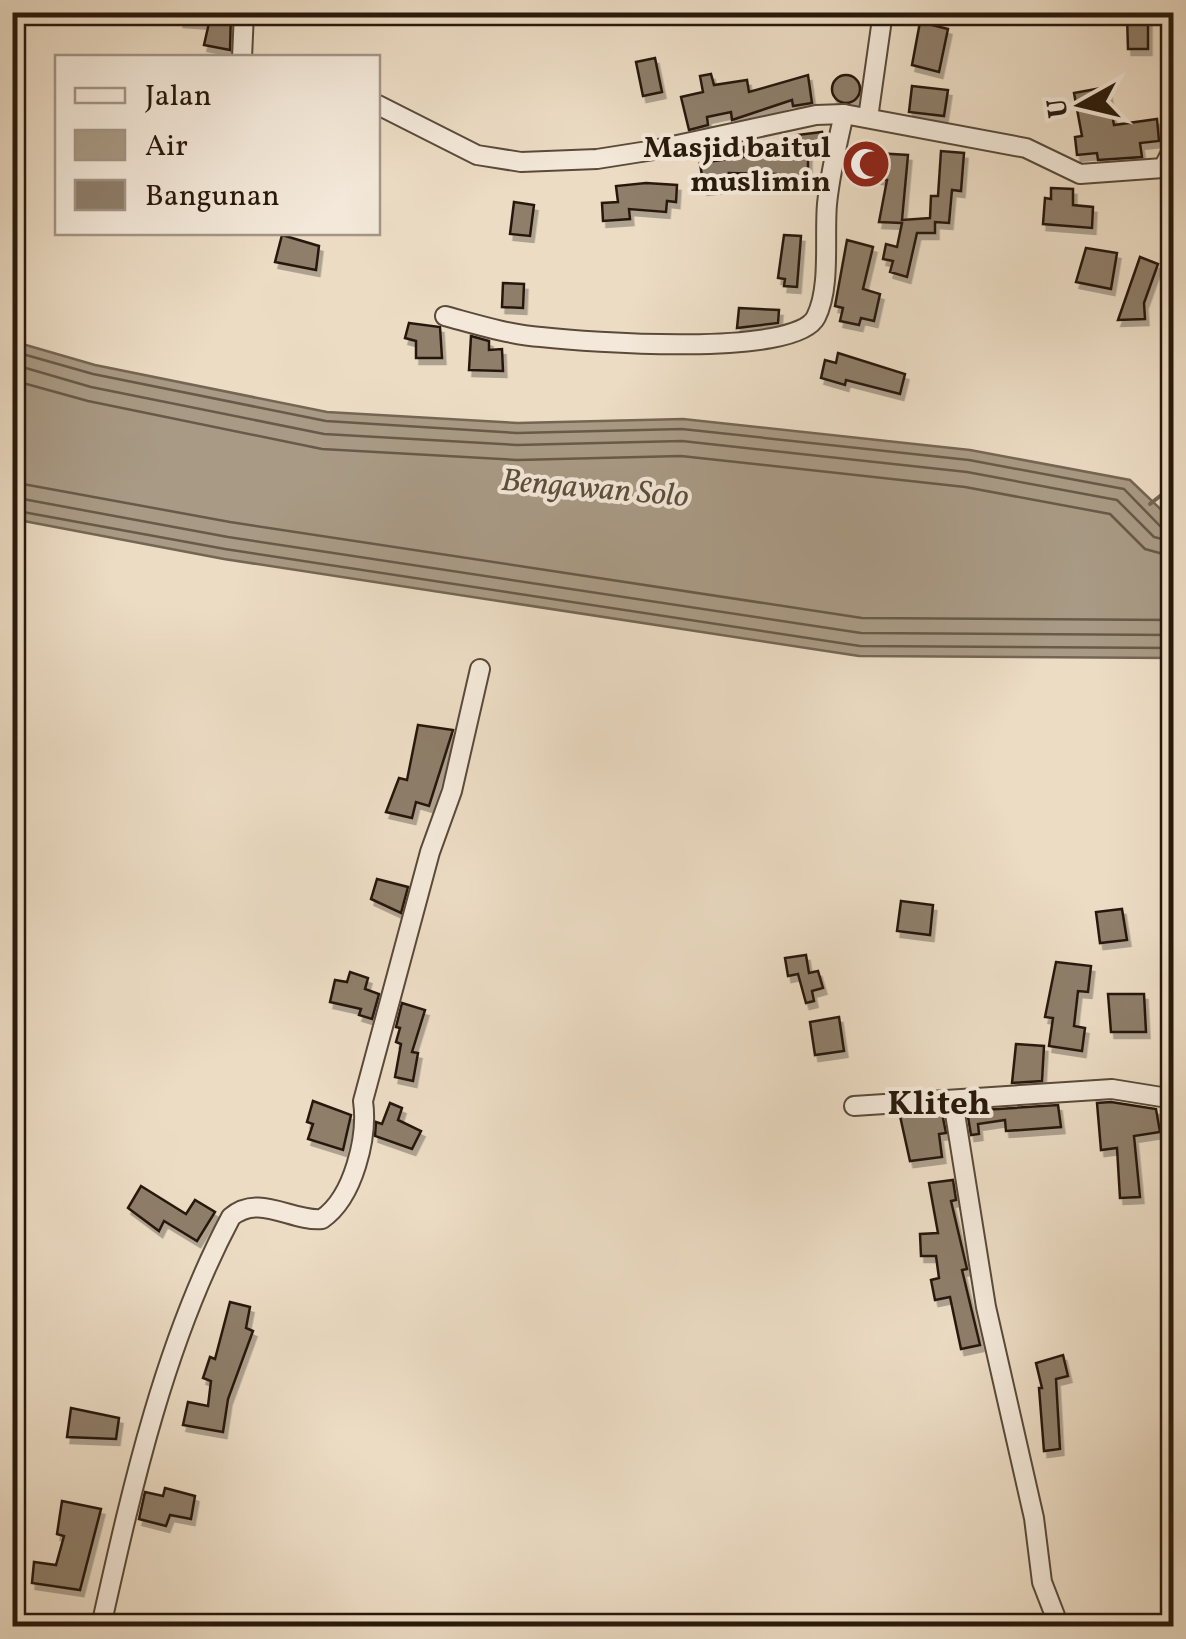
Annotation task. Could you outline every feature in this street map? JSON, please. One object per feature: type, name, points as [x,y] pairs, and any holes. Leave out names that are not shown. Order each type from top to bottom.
[{"type":"street","points":[[242,55],[244,12]]},
{"type":"street","points":[[868,118],[884,12]]},
{"type":"street","points":[[380,106],[477,154],[522,162],[635,153],[816,116],[844,114],[1026,148],[1088,176],[1163,168],[1174,147]]},
{"type":"street","points":[[445,316],[538,337],[710,344],[787,335],[809,327],[817,316],[822,289],[827,200],[844,114]]},
{"type":"street","points":[[101,1626],[145,1442],[201,1280],[231,1216],[240,1210],[262,1207],[322,1218],[332,1212],[350,1177],[366,1123],[364,1098],[430,852],[452,791],[480,669]]},
{"type":"street","points":[[854,1106],[1112,1089],[1174,1099]]},
{"type":"street","points":[[952,1101],[986,1307],[1034,1518],[1042,1582],[1059,1626]]},
{"type":"water","name":"Bengawan Solo","points":[[12,341],[95,365],[327,412],[518,423],[683,419],[970,450],[1130,480],[1173,521],[1173,658],[859,656],[224,559],[13,519]]},
{"type":"building","points":[[181,12],[231,12],[230,50],[204,45],[209,23],[180,21]]},
{"type":"building","points":[[1127,16],[1148,16],[1148,49],[1128,49]]},
{"type":"building","points":[[920,22],[948,29],[939,72],[912,65]]},
{"type":"building","points":[[655,58],[662,92],[643,96],[636,62]]},
{"type":"building","points":[[711,74],[714,85],[747,80],[749,92],[808,75],[812,103],[793,106],[792,100],[732,120],[731,112],[707,117],[708,125],[689,130],[681,97],[703,92],[700,76]]},
{"type":"building","points":[[846,75],[856,79],[860,89],[856,99],[846,103],[836,99],[832,89],[836,79]]},
{"type":"building","points":[[912,86],[948,90],[944,116],[909,112]]},
{"type":"building","points":[[1107,87],[1114,125],[1157,119],[1159,141],[1140,143],[1142,157],[1098,160],[1097,153],[1077,155],[1075,137],[1082,136],[1074,93]]},
{"type":"building","points":[[822,132],[823,146],[808,148],[808,181],[777,185],[776,174],[729,173],[731,186],[704,189],[700,163],[744,157],[744,147],[798,145],[797,135]]},
{"type":"building","points":[[866,142],[878,145],[876,153],[908,155],[902,220],[930,218],[931,196],[938,196],[941,151],[964,153],[961,191],[952,190],[949,223],[935,222],[935,233],[917,233],[907,277],[890,272],[893,261],[883,259],[886,244],[897,247],[902,223],[879,222],[887,180],[854,172]]},
{"type":"building","points":[[677,185],[676,202],[667,201],[666,212],[629,209],[630,219],[603,221],[602,203],[618,202],[616,186]]},
{"type":"building","points":[[1051,188],[1073,189],[1073,205],[1093,207],[1092,228],[1043,224],[1045,198],[1051,199]]},
{"type":"building","points":[[514,202],[534,205],[530,236],[510,234]]},
{"type":"building","points":[[282,235],[319,246],[316,270],[275,262]]},
{"type":"building","points":[[784,235],[801,236],[797,287],[784,286],[785,279],[778,278]]},
{"type":"building","points":[[847,240],[873,247],[863,289],[880,294],[874,321],[861,318],[859,325],[840,321],[843,308],[835,306]]},
{"type":"building","points":[[1086,248],[1117,253],[1111,289],[1076,282]]},
{"type":"building","points":[[1140,257],[1158,264],[1144,303],[1145,319],[1118,320]]},
{"type":"building","points":[[503,283],[524,284],[523,308],[502,307]]},
{"type":"building","points":[[739,308],[779,310],[778,323],[737,328]]},
{"type":"building","points":[[409,323],[440,327],[442,358],[416,358],[416,341],[405,338]]},
{"type":"building","points":[[471,336],[489,341],[489,350],[502,349],[503,371],[469,370]]},
{"type":"building","points":[[838,353],[905,374],[900,394],[846,380],[845,385],[821,378],[825,360],[836,363]]},
{"type":"building","points":[[418,725],[453,730],[429,806],[416,802],[412,818],[386,812],[399,778],[407,780]]},
{"type":"building","points":[[377,879],[408,887],[401,913],[371,899]]},
{"type":"building","points":[[901,901],[933,905],[930,935],[897,931]]},
{"type":"building","points":[[1122,909],[1127,940],[1100,943],[1096,912]]},
{"type":"building","points":[[806,955],[809,973],[818,971],[823,988],[812,991],[814,1001],[806,1003],[798,974],[788,976],[785,958]]},
{"type":"building","points":[[1056,962],[1091,966],[1088,992],[1078,991],[1074,1026],[1085,1028],[1082,1051],[1049,1046],[1053,1018],[1045,1017]]},
{"type":"building","points":[[350,972],[368,978],[365,989],[379,994],[372,1019],[359,1015],[361,1009],[330,1002],[335,980],[347,982]]},
{"type":"building","points":[[1108,994],[1144,994],[1146,1032],[1111,1032]]},
{"type":"building","points":[[402,1003],[425,1010],[412,1052],[418,1053],[413,1081],[395,1077],[401,1044],[396,1042],[400,1028],[396,1027]]},
{"type":"building","points":[[839,1017],[844,1051],[815,1055],[810,1022]]},
{"type":"building","points":[[1016,1044],[1044,1046],[1042,1081],[1012,1083]]},
{"type":"building","points":[[313,1101],[351,1115],[343,1150],[308,1139],[313,1124],[307,1122]]},
{"type":"building","points":[[390,1103],[402,1108],[398,1120],[421,1131],[412,1149],[375,1136],[376,1122],[382,1124]]},
{"type":"building","points":[[1097,1103],[1156,1109],[1160,1132],[1134,1136],[1140,1197],[1120,1198],[1117,1148],[1101,1150]]},
{"type":"building","points":[[1058,1105],[1061,1127],[1006,1131],[1005,1120],[978,1124],[979,1134],[971,1135],[967,1111]]},
{"type":"building","points":[[942,1113],[946,1133],[939,1134],[942,1157],[910,1161],[900,1116]]},
{"type":"building","points":[[953,1180],[956,1200],[951,1201],[967,1269],[962,1270],[980,1345],[961,1349],[950,1297],[935,1300],[931,1280],[939,1278],[936,1256],[921,1256],[920,1234],[938,1233],[929,1183]]},
{"type":"building","points":[[141,1186],[186,1214],[195,1200],[215,1212],[197,1241],[164,1221],[159,1231],[128,1208]]},
{"type":"building","points":[[230,1302],[250,1307],[246,1328],[253,1331],[228,1399],[223,1432],[183,1425],[188,1402],[208,1406],[211,1381],[203,1378],[210,1357],[215,1359]]},
{"type":"building","points":[[1063,1355],[1068,1376],[1056,1379],[1060,1449],[1044,1451],[1042,1388],[1036,1363]]},
{"type":"building","points":[[71,1408],[119,1418],[116,1439],[67,1437]]},
{"type":"building","points":[[165,1488],[195,1496],[191,1519],[170,1515],[166,1526],[139,1519],[145,1492],[163,1496]]},
{"type":"building","points":[[62,1501],[101,1509],[80,1590],[32,1583],[34,1562],[56,1565],[64,1536],[57,1534]]},
{"type":"waterway","points":[[1150,504],[1174,485]]},
{"type":"place","name":"Masjid baitul muslimin","points":[[866,164]]},
{"type":"district","name":"Kliteh","points":[[939,1102]]}]
